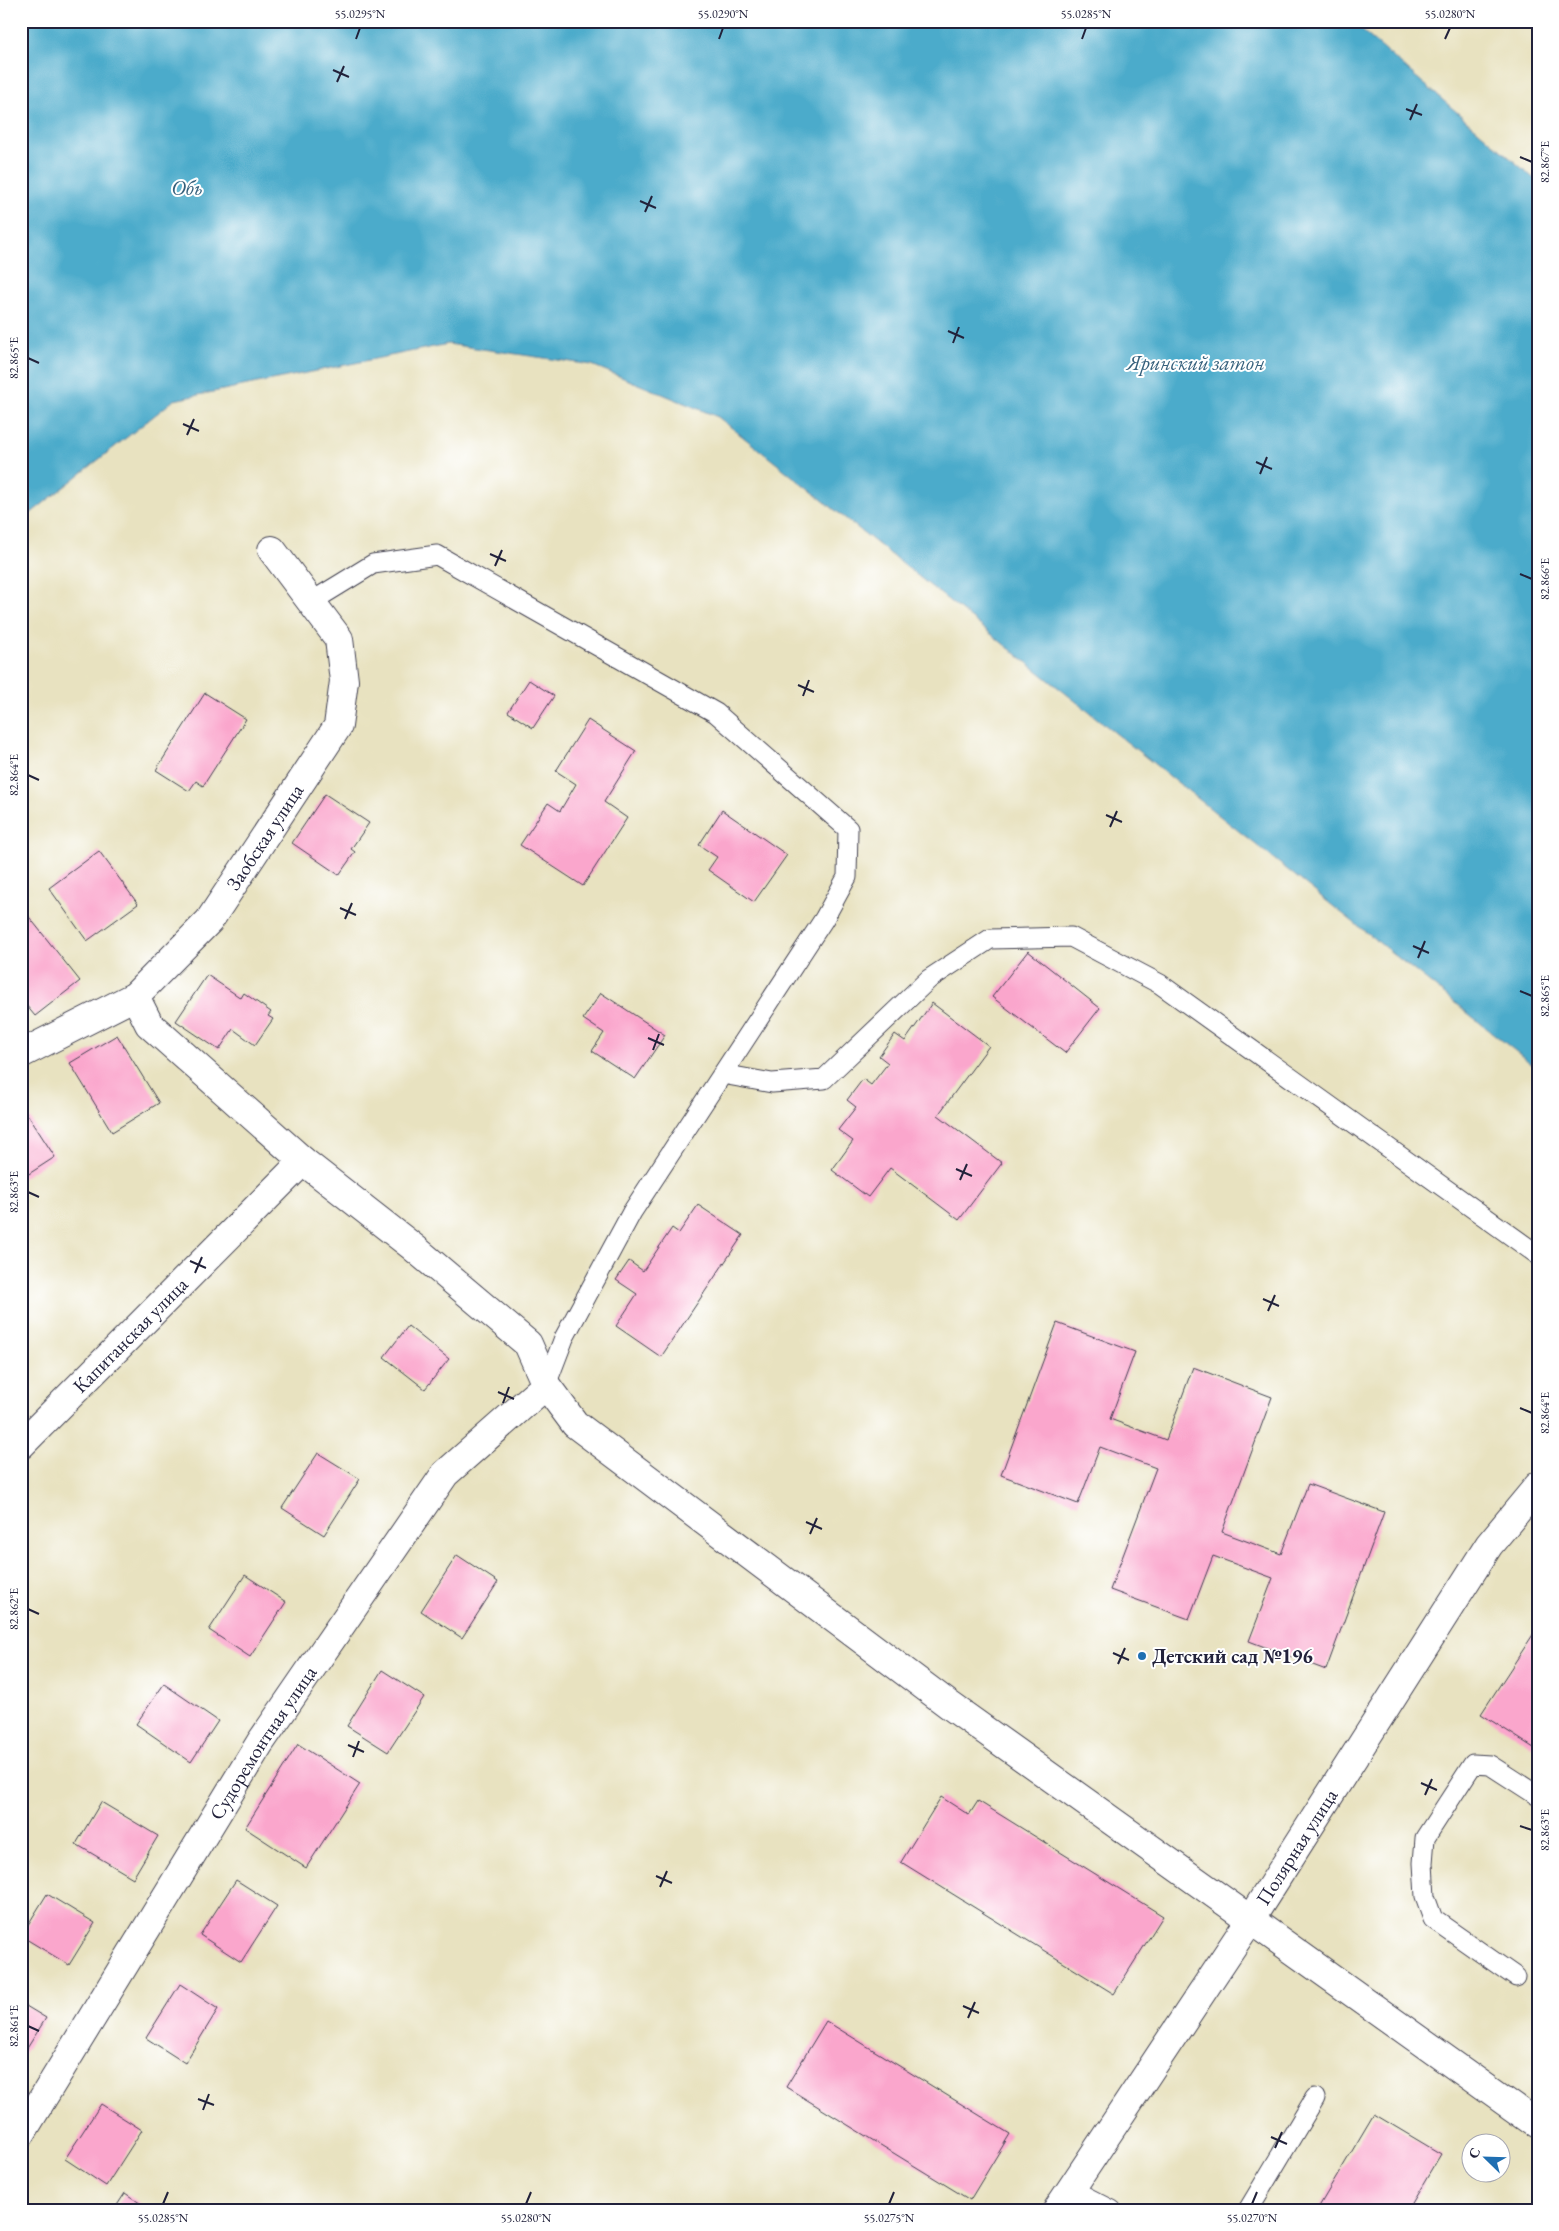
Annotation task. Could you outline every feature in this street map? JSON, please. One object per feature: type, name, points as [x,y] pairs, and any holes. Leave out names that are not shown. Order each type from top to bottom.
[{"type":"street","name":"Заобская улица","points":[[21,1054],[135,996],[209,921],[338,726],[344,681],[339,639],[272,550]]},
{"type":"street","points":[[135,996],[149,1024],[302,1161],[414,1247],[528,1344],[546,1385],[575,1424],[948,1704],[1538,2125]]},
{"type":"street","name":"Капитанская улица","points":[[21,1445],[302,1161]]},
{"type":"street","name":"Судоремонтная улица","points":[[21,2134],[260,1743],[445,1474],[546,1385]]},
{"type":"street","name":"Полярная улица","points":[[1064,2199],[1250,1920],[1490,1545],[1538,1486]]},
{"type":"lane","points":[[311,602],[373,564],[437,555],[716,713],[848,830],[847,877],[824,919],[632,1212],[564,1338],[546,1385]]},
{"type":"lane","points":[[722,1074],[772,1083],[824,1079],[929,979],[990,939],[1071,937],[1160,984],[1538,1255]]},
{"type":"lane","points":[[1516,1976],[1433,1919],[1425,1897],[1423,1863],[1426,1838],[1473,1764],[1490,1765],[1538,1796]]},
{"type":"lane","points":[[1248,2210],[1315,2098]]},
{"type":"lane","points":[[1064,2199],[1112,2210]]},
{"type":"water","name":"Яринский затон","points":[[21,21],[1351,21],[1538,182],[1538,1069],[718,417],[592,365],[448,344],[174,400],[21,521]]},
{"type":"building","points":[[529,680],[554,696],[533,728],[508,712]]},
{"type":"building","points":[[205,693],[246,719],[203,786],[196,781],[189,791],[156,770]]},
{"type":"building","points":[[588,720],[636,751],[604,802],[627,818],[583,886],[520,845],[548,803],[560,811],[576,784],[556,771]]},
{"type":"building","points":[[325,794],[369,823],[351,849],[355,852],[339,875],[292,843]]},
{"type":"building","points":[[722,810],[787,855],[754,902],[708,870],[717,857],[699,845]]},
{"type":"building","points":[[99,851],[138,904],[87,941],[49,888]]},
{"type":"building","points":[[26,913],[80,981],[35,1016],[21,999],[21,917]]},
{"type":"building","points":[[1028,951],[1100,1008],[1065,1053],[992,997]]},
{"type":"building","points":[[207,975],[241,998],[244,993],[271,1012],[268,1016],[273,1019],[255,1045],[233,1029],[219,1050],[176,1021]]},
{"type":"building","points":[[601,993],[665,1035],[635,1079],[592,1051],[604,1033],[583,1019]]},
{"type":"building","points":[[932,1003],[989,1046],[938,1115],[1002,1163],[959,1220],[890,1168],[868,1197],[832,1170],[853,1141],[838,1130],[856,1107],[847,1100],[863,1079],[871,1085],[888,1063],[879,1056],[895,1034],[905,1041]]},
{"type":"building","points":[[117,1035],[159,1103],[112,1132],[70,1063]]},
{"type":"building","points":[[26,1112],[55,1157],[21,1179],[21,1115]]},
{"type":"building","points":[[698,1205],[743,1235],[661,1357],[616,1326],[637,1294],[616,1280],[629,1261],[643,1271],[672,1228],[679,1233]]},
{"type":"building","points":[[1057,1323],[1135,1352],[1110,1419],[1166,1440],[1193,1367],[1272,1397],[1222,1532],[1281,1554],[1308,1484],[1384,1512],[1326,1670],[1249,1641],[1273,1578],[1213,1556],[1189,1619],[1110,1590],[1156,1468],[1100,1447],[1078,1504],[1001,1475]]},
{"type":"building","points":[[408,1326],[449,1359],[425,1389],[384,1357]]},
{"type":"building","points":[[318,1453],[360,1479],[324,1535],[282,1508]]},
{"type":"building","points":[[457,1555],[498,1582],[462,1638],[421,1611]]},
{"type":"building","points":[[245,1575],[286,1602],[250,1657],[209,1630]]},
{"type":"building","points":[[1538,1627],[1538,1748],[1537,1750],[1481,1714]]},
{"type":"building","points":[[382,1670],[424,1697],[388,1752],[347,1726]]},
{"type":"building","points":[[164,1684],[218,1721],[191,1762],[136,1724]]},
{"type":"building","points":[[298,1744],[360,1784],[306,1868],[245,1828]]},
{"type":"building","points":[[941,1797],[969,1815],[978,1801],[1163,1916],[1114,1994],[901,1862]]},
{"type":"building","points":[[101,1802],[158,1836],[133,1878],[76,1844]]},
{"type":"building","points":[[236,1880],[277,1906],[241,1962],[200,1935]]},
{"type":"building","points":[[47,1894],[95,1923],[69,1965],[21,1936]]},
{"type":"building","points":[[180,1984],[218,2009],[185,2063],[146,2038]]},
{"type":"building","points":[[21,2003],[46,2018],[21,2058]]},
{"type":"building","points":[[826,2021],[1010,2134],[970,2200],[786,2087]]},
{"type":"building","points":[[101,2104],[142,2130],[106,2186],[65,2159]]},
{"type":"building","points":[[1374,2114],[1441,2154],[1408,2210],[1317,2210]]},
{"type":"building","points":[[125,2193],[150,2210],[114,2210]]},
{"type":"place","name":"Детский сад №196","points":[[1142,1656]]},
{"type":"water label","name":"Обь","points":[[187,187]]}]
